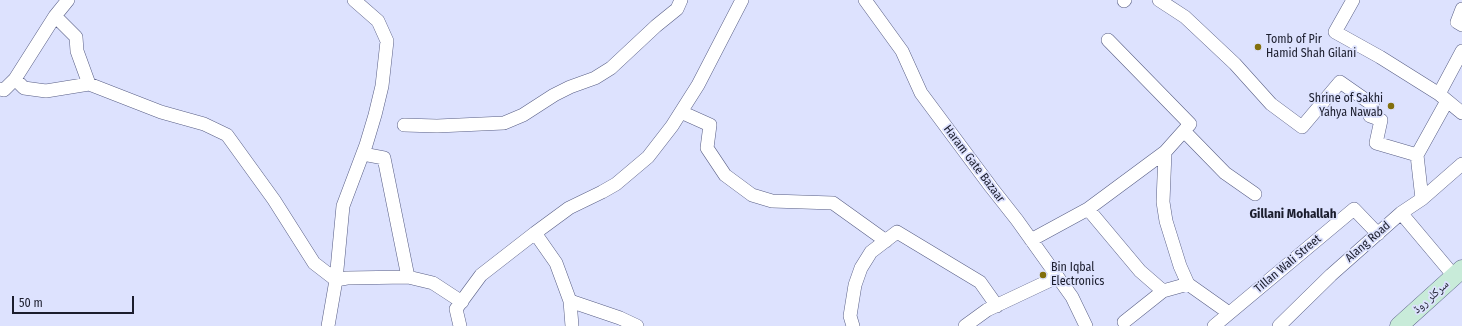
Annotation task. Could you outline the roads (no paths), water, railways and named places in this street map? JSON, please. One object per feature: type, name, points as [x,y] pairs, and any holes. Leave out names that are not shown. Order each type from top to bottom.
[{"type":"main road","name":"سرکلر روڈ","points":[[1399,326],[1458,272]]},
{"type":"street","points":[[1,92],[15,79],[55,16],[68,0]]},
{"type":"street","points":[[328,326],[336,280],[343,206],[363,154],[382,86],[387,41],[378,21],[354,0]]},
{"type":"street","points":[[404,125],[437,126],[504,123],[523,115],[554,95],[570,87],[595,78],[611,68],[656,26],[677,9],[681,0]]},
{"type":"street","points":[[460,326],[456,309],[481,275],[569,208],[602,192],[621,180],[648,157],[681,112],[698,85],[742,0]]},
{"type":"street","name":"Haram Gate Bazaar","points":[[865,0],[902,51],[921,94],[1017,220],[1072,297],[1086,326]]},
{"type":"street","points":[[1159,0],[1185,17],[1235,64],[1271,104],[1302,127],[1340,82],[1373,106],[1370,116],[1381,120],[1376,143],[1417,155]]},
{"type":"street","points":[[1353,0],[1334,32],[1380,57],[1443,98],[1462,113]]},
{"type":"street","points":[[1462,9],[1457,22],[1462,25]]},
{"type":"street","points":[[55,16],[76,37],[77,51],[89,84]]},
{"type":"street","points":[[1031,240],[1088,209],[1165,152],[1190,124],[1108,40]]},
{"type":"street","points":[[1422,199],[1417,155],[1443,98],[1462,51]]},
{"type":"street","points":[[15,79],[24,88],[46,91],[89,84],[161,112],[204,124],[227,135],[274,200],[314,263],[336,280],[347,278],[408,277],[433,283],[462,302]]},
{"type":"street","points":[[681,112],[710,125],[707,148],[725,174],[752,195],[772,201],[833,203],[886,241]]},
{"type":"street","points":[[1184,131],[1225,173],[1256,194]]},
{"type":"street","points":[[1165,152],[1163,202],[1166,221],[1180,266],[1188,284],[1229,313]]},
{"type":"street","points":[[363,154],[384,158],[408,277]]},
{"type":"street","name":"Alang Road","points":[[1279,326],[1331,275],[1401,213],[1422,199],[1462,164]]},
{"type":"street","points":[[1088,209],[1140,272],[1163,291]]},
{"type":"street","name":"Tillan Wali Street","points":[[1214,326],[1354,209],[1378,234]]},
{"type":"street","points":[[1401,213],[1458,272]]},
{"type":"street","points":[[853,326],[850,316],[855,285],[861,268],[871,252],[897,232],[980,282],[997,306]]},
{"type":"street","points":[[535,233],[556,263],[570,301],[572,326]]},
{"type":"street","points":[[964,326],[987,310],[1057,276]]},
{"type":"street","points":[[1124,322],[1163,291],[1188,284]]},
{"type":"street","points":[[570,301],[620,318],[637,326]]},
{"type":"place","name":"Tomb of Pir Hamid Shah Gilani","points":[[1258,47]]},
{"type":"place","name":"Shrine of Sakhi Yahya Nawab","points":[[1391,106]]},
{"type":"place","name":"Bin Iqbal Electronics","points":[[1043,275]]},
{"type":"district","name":"Gillani Mohallah","points":[[1293,214]]}]
